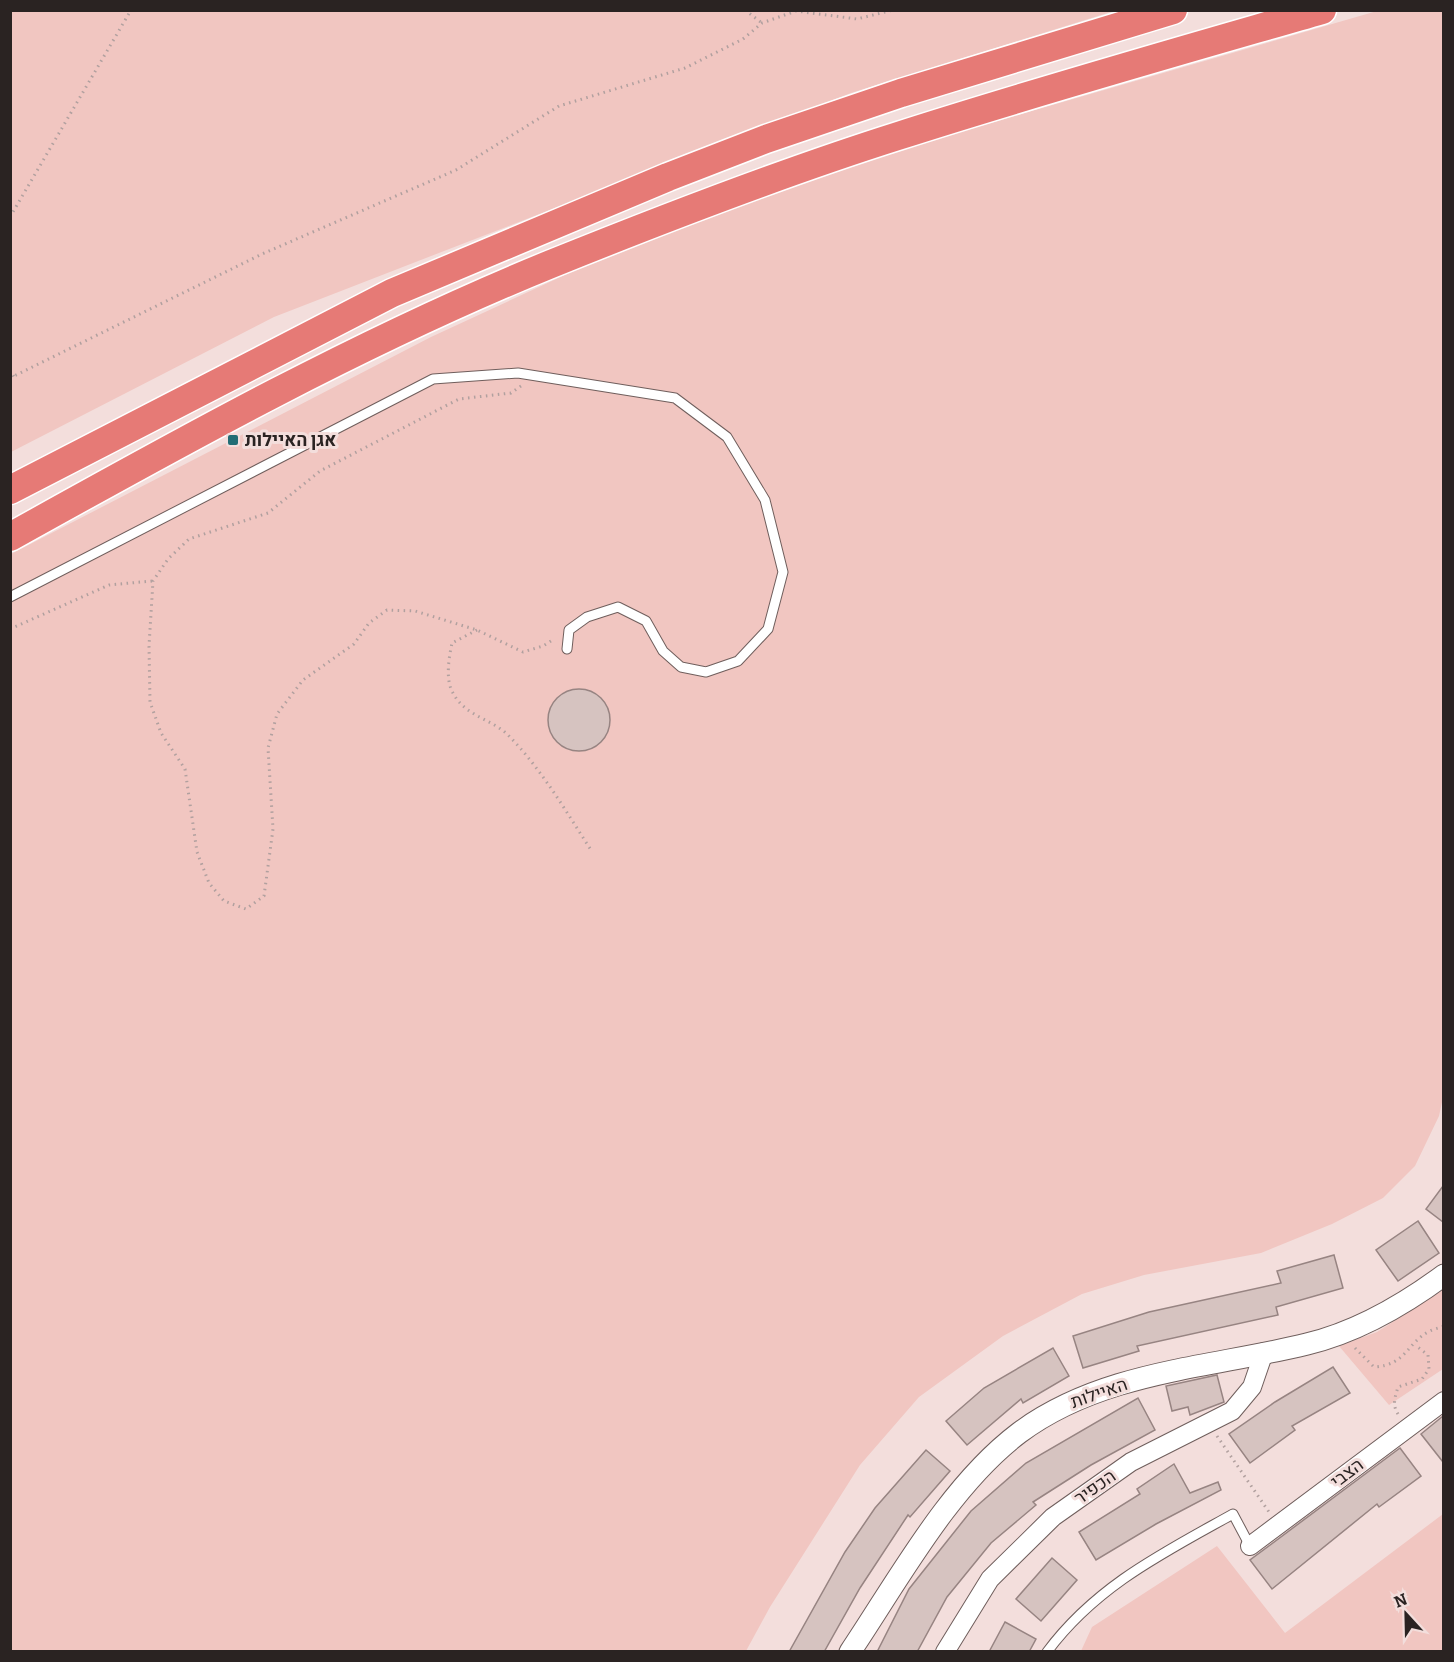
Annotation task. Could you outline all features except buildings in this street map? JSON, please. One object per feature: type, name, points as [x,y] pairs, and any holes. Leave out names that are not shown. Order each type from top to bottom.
[{"type":"highway","points":[[10,490],[392,293],[668,177],[901,93],[1173,10]]},
{"type":"highway","points":[[10,537],[306,378],[425,320],[549,265],[734,194],[895,136],[1322,10]]},
{"type":"street","name":"האיילות","points":[[850,1652],[947,1508],[980,1467],[1019,1433],[1060,1407],[1100,1391],[1153,1375],[1308,1344],[1343,1333],[1386,1314],[1443,1275]]},
{"type":"street","name":"הכפיר","points":[[945,1652],[990,1579],[1053,1516],[1131,1462],[1209,1425],[1232,1411],[1252,1387],[1264,1352]]},
{"type":"street","name":"הצבי","points":[[1250,1546],[1443,1401]]},
{"type":"lane","points":[[10,597],[433,379],[518,373],[675,398],[727,437],[765,500],[783,572],[768,629],[738,661],[706,672],[681,667],[663,651],[645,621],[618,607],[587,617],[569,630],[567,649]]},
{"type":"lane","points":[[1047,1652],[1062,1631],[1088,1605],[1128,1573],[1233,1514],[1250,1546]]},
{"type":"path","points":[[10,217],[131,10]]},
{"type":"path","points":[[745,10],[762,22]]},
{"type":"path","points":[[10,370],[12,378],[262,254],[456,170],[559,106],[685,68],[743,39],[762,22],[796,10],[857,19],[893,10]]},
{"type":"path","points":[[538,376],[511,393],[459,399],[320,471],[268,513],[189,539],[168,559],[153,581],[149,646],[150,702],[161,733],[185,769],[197,852],[209,883],[224,902],[246,909],[264,896],[269,873],[273,829],[268,748],[277,714],[303,680],[354,644],[369,623],[387,610],[415,611],[477,630],[523,652],[543,646],[569,630]]},
{"type":"path","points":[[10,628],[109,585],[153,581]]},
{"type":"path","points":[[477,630],[452,643],[448,661],[452,692],[476,717],[506,733],[548,783],[591,850]]},
{"type":"path","points":[[1343,1333],[1360,1356],[1374,1367],[1396,1362],[1429,1331],[1443,1326]]},
{"type":"path","points":[[1408,1427],[1394,1409],[1398,1387],[1422,1379],[1430,1369],[1428,1355],[1415,1345]]},
{"type":"path","points":[[1209,1425],[1278,1525]]},
{"type":"shaded area","points":[[11,11],[1114,11],[851,93],[274,317],[11,452]]},
{"type":"shaded area","points":[[1377,11],[1443,11],[1444,1093],[1439,1116],[1415,1166],[1383,1198],[1332,1224],[1261,1253],[1144,1275],[1082,1294],[1003,1336],[919,1397],[860,1465],[770,1607],[746,1651],[11,1652],[11,554],[431,337],[731,198]]},
{"type":"shaded area","points":[[1443,1290],[1443,1369],[1389,1405],[1339,1346],[1377,1332]]},
{"type":"shaded area","points":[[1443,1514],[1443,1651],[1081,1651],[1092,1627],[1217,1546],[1285,1633]]},
{"type":"place","name":"אגן האיילות","points":[[233,440]]}]
